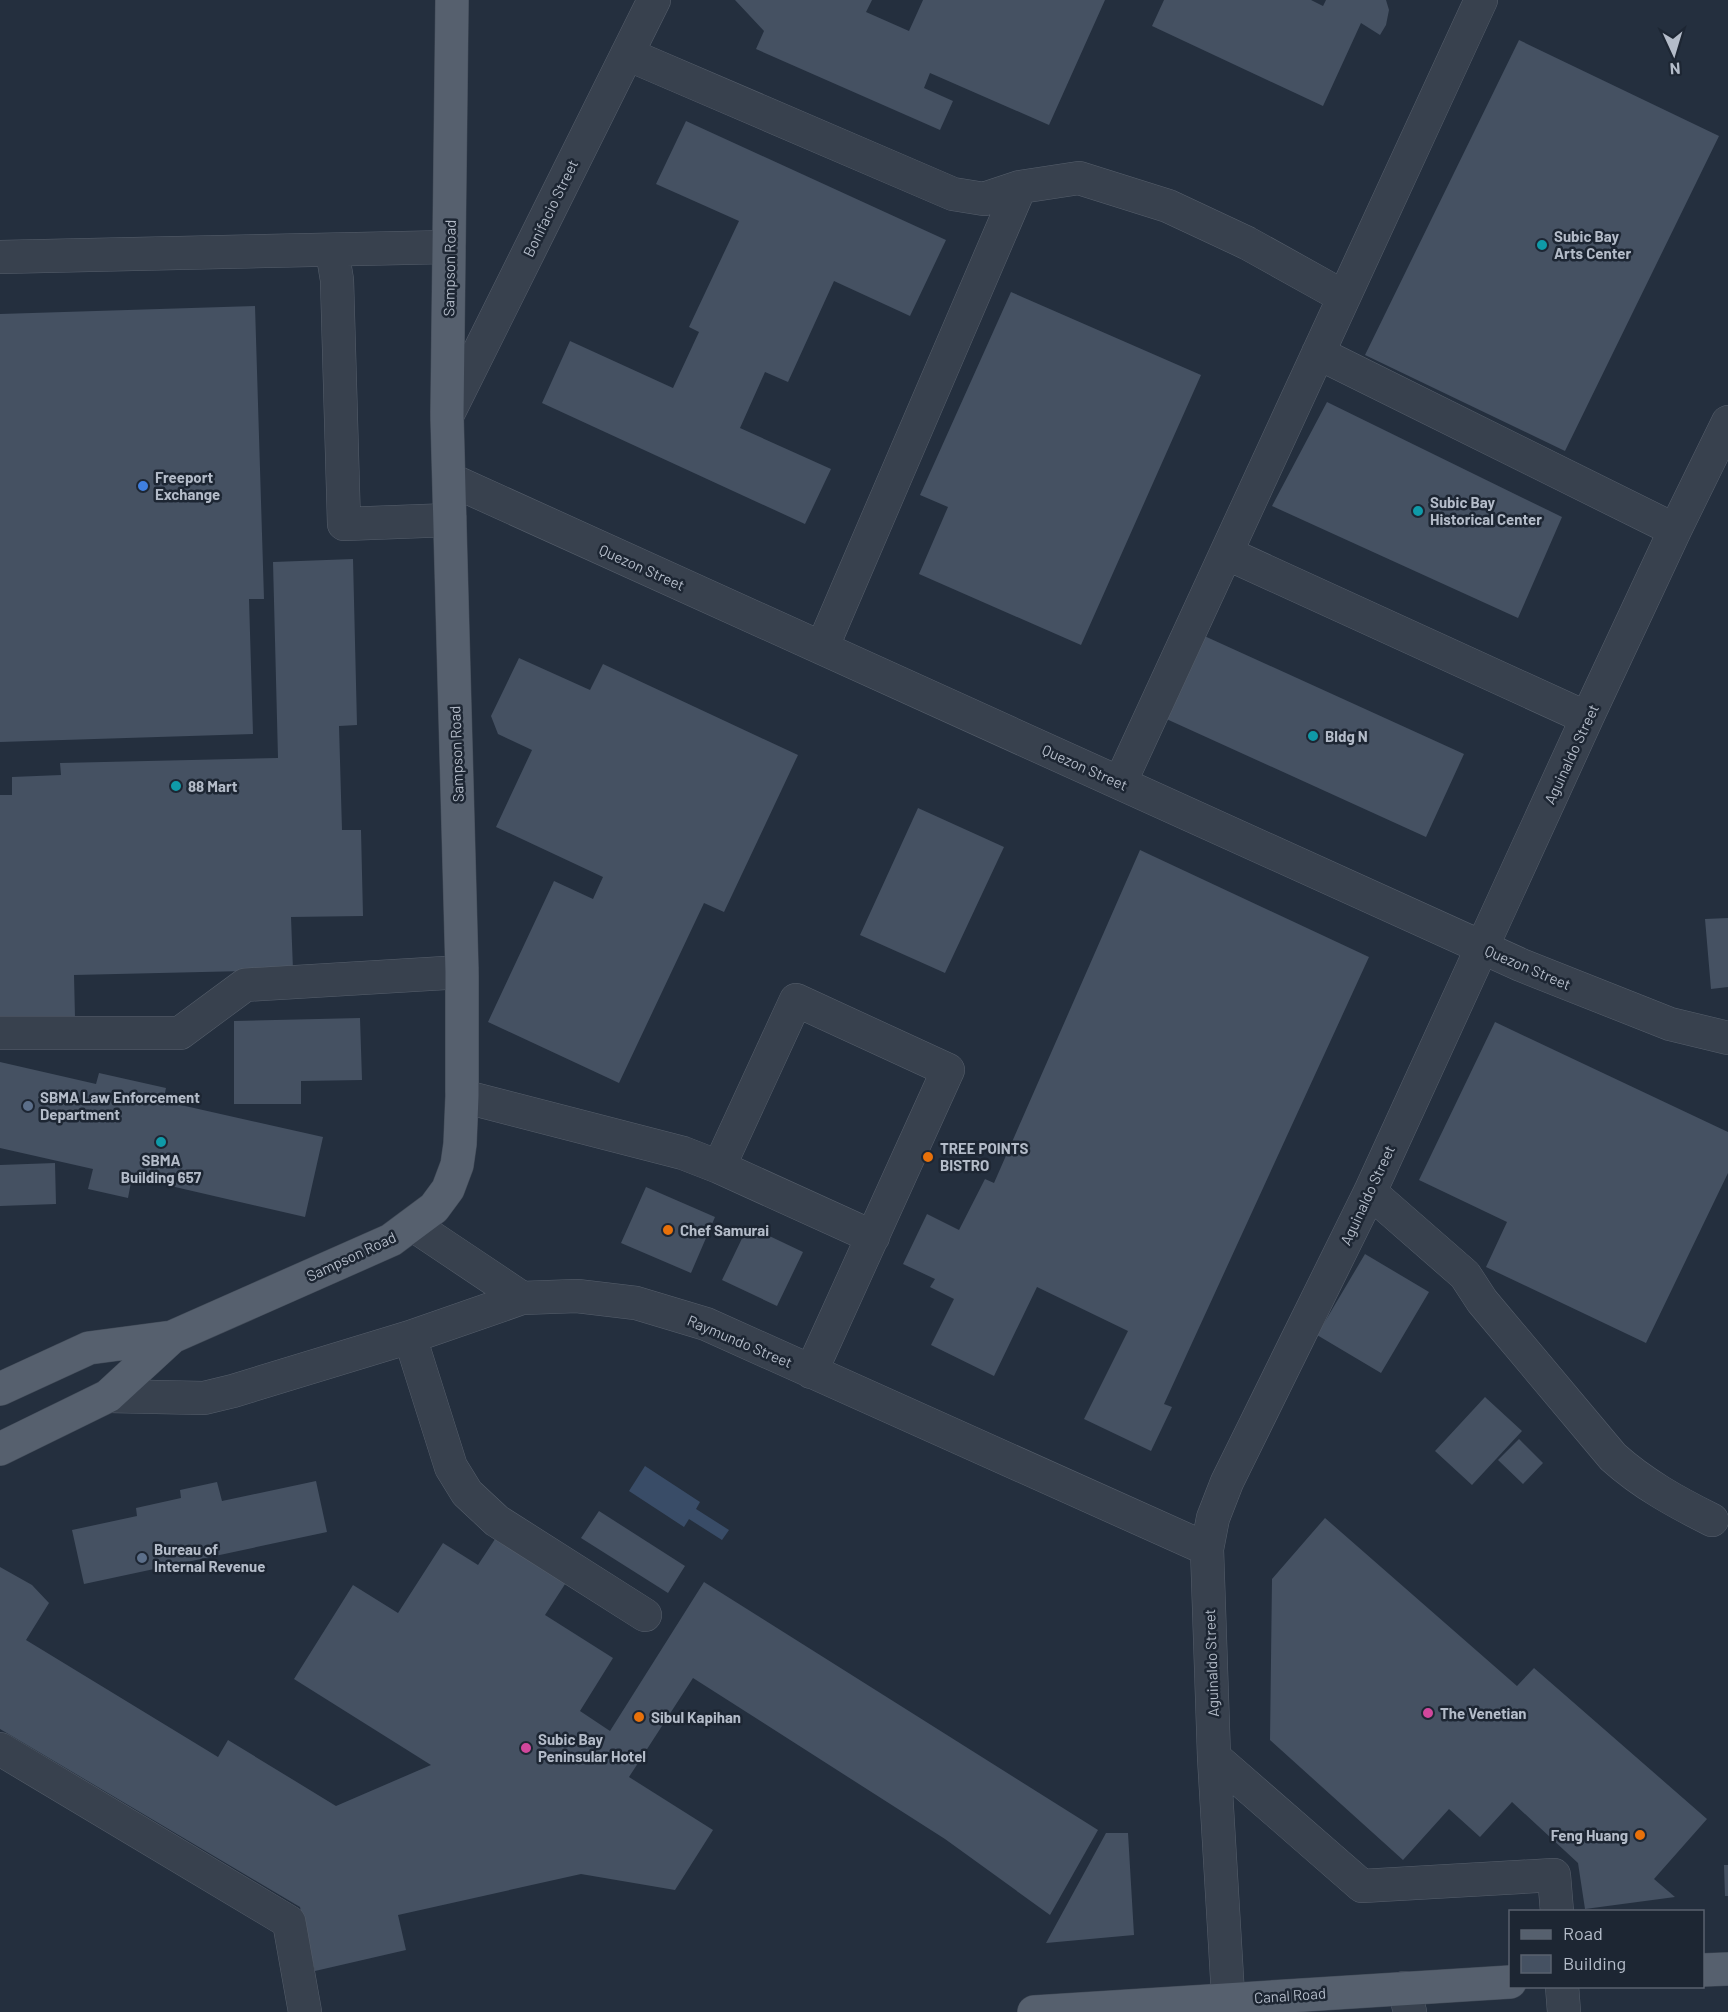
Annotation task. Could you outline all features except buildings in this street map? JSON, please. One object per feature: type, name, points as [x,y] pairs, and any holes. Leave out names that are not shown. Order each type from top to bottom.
[{"type":"main road","name":"Sampson Road","points":[[0,1389],[89,1348],[172,1337],[391,1240],[434,1208],[448,1189],[454,1173],[460,1144],[462,1096],[462,972],[447,416],[452,0]]},
{"type":"main road","name":"Sampson Road","points":[[0,1449],[108,1396],[172,1337]]},
{"type":"main road","points":[[1704,1970],[1728,1968]]},
{"type":"main road","name":"Canal Road","points":[[1034,2012],[1407,2000],[1509,1982]]},
{"type":"street","name":"Bonifacio Street","points":[[447,416],[654,0]]},
{"type":"street","points":[[1120,783],[1481,0]]},
{"type":"street","points":[[627,54],[953,194],[984,199],[1020,187],[1079,178],[1168,206],[1247,243],[1344,297]]},
{"type":"street","points":[[822,648],[1020,187]]},
{"type":"street","points":[[0,257],[449,247]]},
{"type":"street","points":[[332,250],[337,280],[344,524],[450,520]]},
{"type":"street","points":[[1318,353],[1675,530]]},
{"type":"street","name":"Aguinaldo Street","points":[[1228,2006],[1214,1757],[1207,1549],[1213,1518],[1227,1482],[1370,1192],[1587,718],[1728,422]]},
{"type":"street","name":"Quezon Street","points":[[448,479],[1481,947],[1671,1024],[1728,1038]]},
{"type":"street","points":[[1226,553],[1587,718]]},
{"type":"street","points":[[0,1033],[180,1034],[245,985],[462,972]]},
{"type":"street","points":[[720,1167],[796,1000],[948,1070],[811,1372]]},
{"type":"street","points":[[462,1096],[683,1153],[720,1167],[873,1237]]},
{"type":"street","points":[[1370,1192],[1465,1275],[1482,1301],[1613,1457],[1664,1496],[1712,1520]]},
{"type":"street","points":[[413,1225],[522,1298]]},
{"type":"street","name":"Raymundo Street","points":[[108,1396],[204,1398],[410,1337],[522,1298],[577,1296],[636,1303],[706,1324],[1207,1549]]},
{"type":"street","points":[[410,1337],[451,1467],[467,1493],[497,1521],[645,1615]]},
{"type":"street","points":[[0,1749],[289,1922],[305,2012]]},
{"type":"street","points":[[1214,1757],[1362,1886],[1554,1875],[1557,1910]]},
{"type":"street","points":[[1562,1988],[1564,2012]]},
{"type":"water","points":[[645,1466],[700,1502],[696,1509],[729,1530],[722,1540],[689,1519],[684,1527],[629,1491]]},
{"type":"place","name":"Subic Bay Arts Center","points":[[1542,245]]},
{"type":"place","name":"Freeport Exchange","points":[[143,486]]},
{"type":"place","name":"Subic Bay Historical Center","points":[[1418,511]]},
{"type":"place","name":"Bldg N","points":[[1313,736]]},
{"type":"place","name":"88 Mart","points":[[176,786]]},
{"type":"place","name":"SBMA Law Enforcement Department","points":[[28,1106]]},
{"type":"place","name":"SBMA Building 657","points":[[161,1142]]},
{"type":"place","name":"TREE POINTS BISTRO","points":[[928,1157]]},
{"type":"place","name":"Chef Samurai","points":[[668,1230]]},
{"type":"place","name":"Bureau of Internal Revenue","points":[[142,1558]]},
{"type":"place","name":"The Venetian","points":[[1428,1713]]},
{"type":"place","name":"Sibul Kapihan","points":[[639,1717]]},
{"type":"place","name":"Subic Bay Peninsular Hotel","points":[[526,1748]]},
{"type":"place","name":"Feng Huang","points":[[1640,1835]]}]
